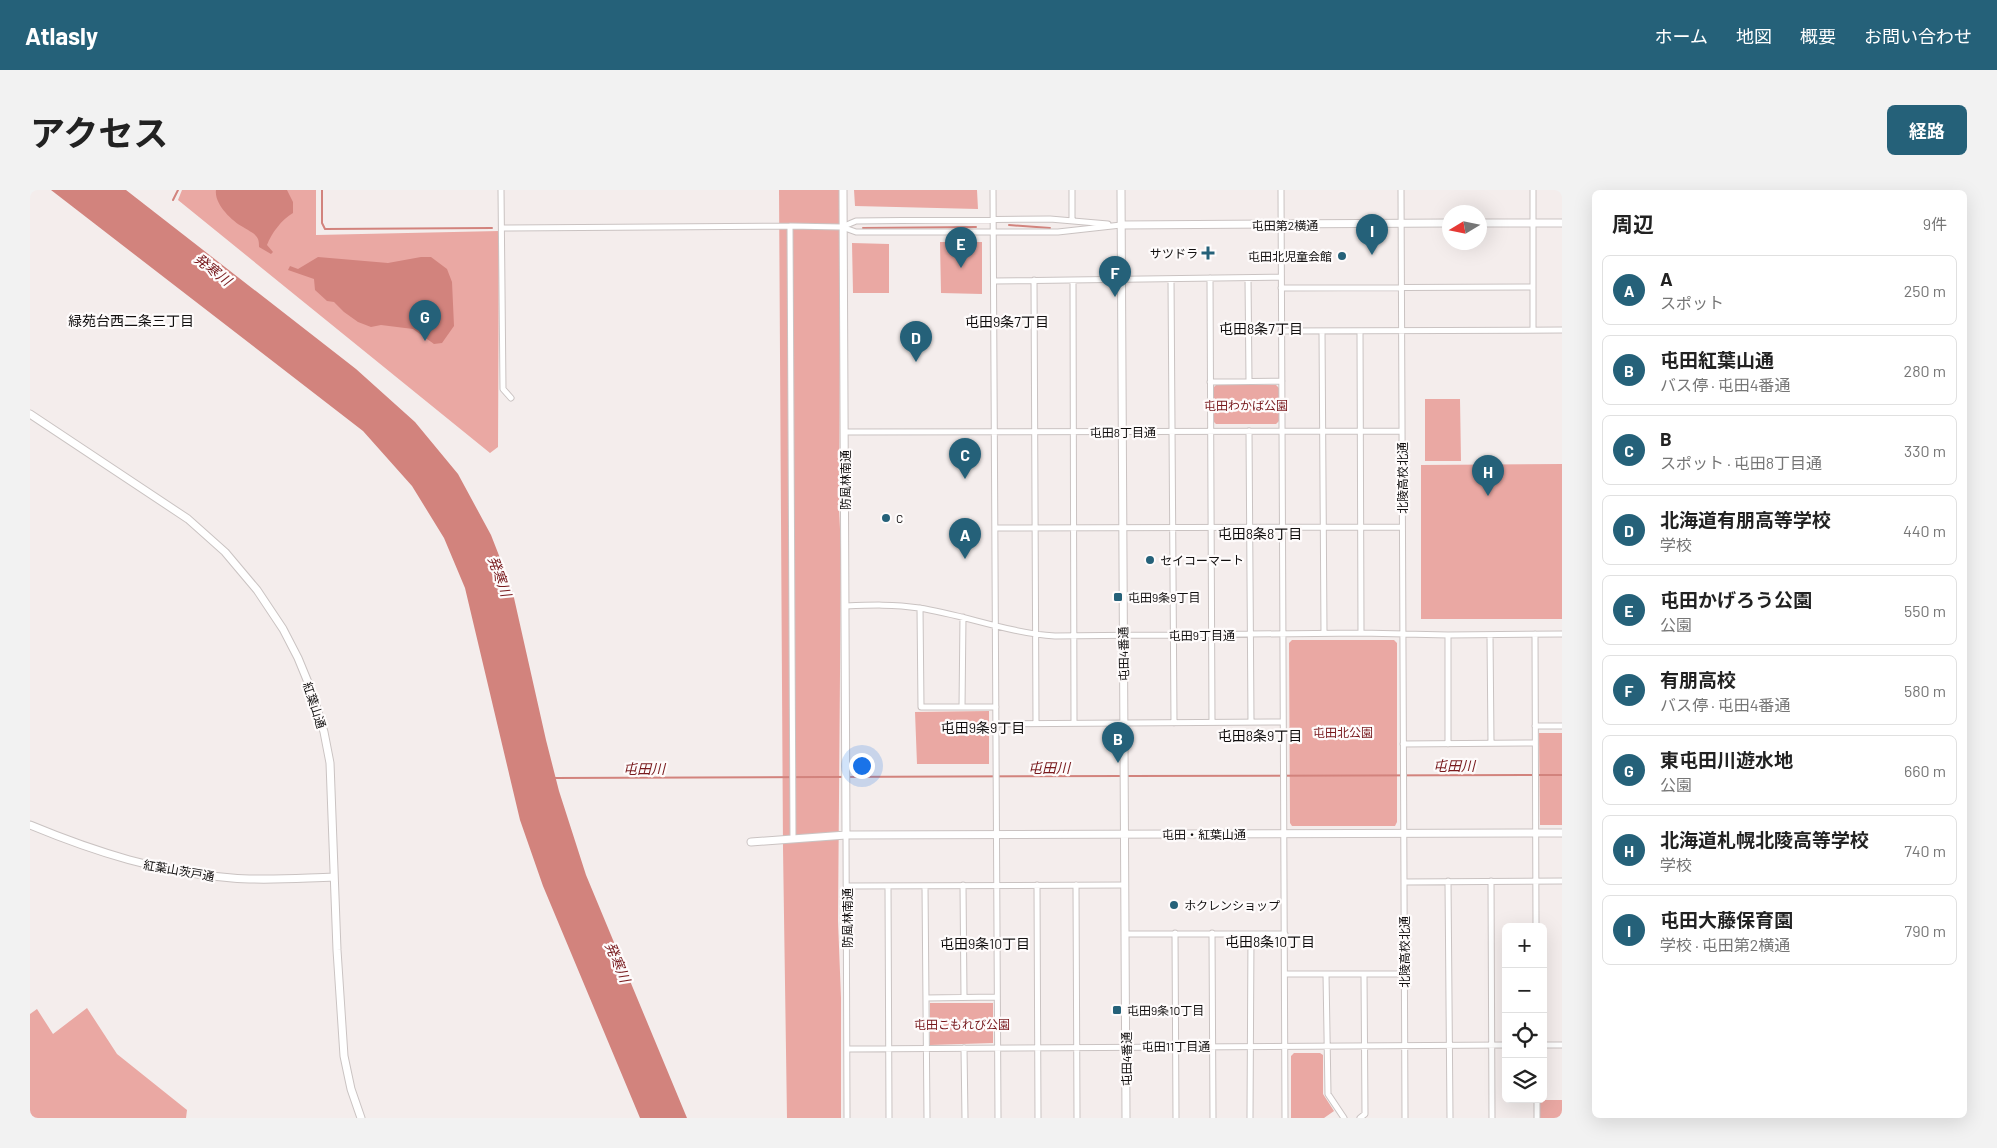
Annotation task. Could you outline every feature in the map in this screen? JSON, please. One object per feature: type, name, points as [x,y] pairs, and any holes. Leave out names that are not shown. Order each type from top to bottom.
[{"type":"street","points":[[501,190],[503,389],[511,398]]},
{"type":"street","name":"防風林南通","points":[[843,190],[847,1118]]},
{"type":"street","points":[[993,190],[998,1118]]},
{"type":"street","points":[[1072,190],[1072,220]]},
{"type":"street","name":"屯田4番通","points":[[1121,190],[1126,1118]]},
{"type":"street","points":[[1281,190],[1286,1118]]},
{"type":"street","name":"北陵高校北通","points":[[1401,190],[1405,1118]]},
{"type":"street","points":[[1532,190],[1533,330]]},
{"type":"street","points":[[842,227],[856,221],[993,219],[1072,220],[1121,225]]},
{"type":"street","points":[[1487,223],[1562,223]]},
{"type":"street","name":"屯田第2横通","points":[[1121,225],[1442,224]]},
{"type":"street","points":[[502,228],[790,226],[842,227],[856,232],[1058,232],[1121,225]]},
{"type":"street","points":[[790,226],[793,839]]},
{"type":"street","points":[[994,281],[1281,277]]},
{"type":"street","points":[[1210,278],[1212,722]]},
{"type":"street","points":[[1248,278],[1249,381]]},
{"type":"street","points":[[1171,279],[1174,723]]},
{"type":"street","points":[[1034,280],[1036,723]]},
{"type":"street","points":[[1073,280],[1074,723]]},
{"type":"street","points":[[1281,288],[1533,287]]},
{"type":"street","points":[[1282,331],[1562,330]]},
{"type":"street","points":[[1322,331],[1324,634]]},
{"type":"street","points":[[1360,331],[1361,633]]},
{"type":"street","points":[[1210,382],[1282,381]]},
{"type":"street","name":"紅葉山通","points":[[30,414],[188,519],[225,552],[257,590],[283,629],[298,658],[312,692],[324,732],[330,764],[344,1056],[351,1088],[361,1118]]},
{"type":"street","points":[[1249,431],[1250,722]]},
{"type":"street","name":"屯田8丁目通","points":[[844,432],[1402,431]]},
{"type":"street","points":[[995,528],[1402,527]]},
{"type":"street","name":"屯田9丁目通","points":[[845,606],[878,605],[920,608],[1036,635],[1562,634]]},
{"type":"street","points":[[920,608],[921,706],[996,707]]},
{"type":"street","points":[[962,707],[963,617]]},
{"type":"street","points":[[1535,634],[1536,923]]},
{"type":"street","points":[[1448,635],[1448,744]]},
{"type":"street","points":[[1490,635],[1491,743]]},
{"type":"street","points":[[996,724],[1283,722]]},
{"type":"street","points":[[1535,726],[1562,726]]},
{"type":"street","points":[[1403,744],[1534,743]]},
{"type":"street","name":"紅葉山茨戸通","points":[[30,825],[70,842],[112,856],[182,872],[232,878],[334,877]]},
{"type":"street","name":"屯田・紅葉山通","points":[[751,842],[846,835],[1562,833]]},
{"type":"street","points":[[1448,881],[1450,1118]]},
{"type":"street","points":[[1491,881],[1492,1118]]},
{"type":"street","points":[[1404,882],[1562,881]]},
{"type":"street","points":[[963,885],[964,997]]},
{"type":"street","points":[[1037,885],[1038,1118]]},
{"type":"street","points":[[1076,885],[1077,1118]]},
{"type":"street","points":[[847,886],[1125,885]]},
{"type":"street","points":[[888,886],[889,1118]]},
{"type":"street","points":[[925,886],[927,1118]]},
{"type":"street","points":[[1212,933],[1213,1118]]},
{"type":"street","points":[[1126,934],[1285,934]]},
{"type":"street","points":[[1176,934],[1176,1118]]},
{"type":"street","points":[[1250,1118],[1251,934]]},
{"type":"street","points":[[1285,974],[1404,974]]},
{"type":"street","points":[[1326,974],[1328,1094],[1344,1118]]},
{"type":"street","points":[[1360,1118],[1365,1114],[1364,974]]},
{"type":"street","points":[[926,998],[998,997]]},
{"type":"street","name":"屯田11丁目通","points":[[847,1049],[1502,1045]]},
{"type":"street","points":[[1547,1045],[1562,1045]]},
{"type":"street","points":[[964,1048],[965,1118]]},
{"type":"street","points":[[1537,1103],[1537,1118]]},
{"type":"green space","points":[[182,190],[316,190],[316,235],[499,231],[498,447],[490,453],[178,200]]},
{"type":"green space","points":[[779,190],[841,190],[838,921],[841,998],[841,1118],[787,1118],[783,848]]},
{"type":"green space","points":[[854,190],[977,190],[978,209],[855,206]]},
{"type":"green space","points":[[940,242],[982,242],[982,294],[941,293]]},
{"type":"green space","points":[[852,243],[889,244],[889,293],[853,293]]},
{"type":"green space","name":"屯田わかば公園","points":[[1216,385],[1276,385],[1279,388],[1279,421],[1276,424],[1216,424],[1214,422],[1214,387]]},
{"type":"green space","points":[[1425,399],[1460,399],[1461,461],[1425,461]]},
{"type":"green space","points":[[1562,464],[1562,619],[1421,619],[1421,465]]},
{"type":"green space","name":"屯田北公園","points":[[1292,640],[1394,640],[1397,643],[1397,822],[1395,826],[1292,826],[1290,823],[1289,643]]},
{"type":"green space","points":[[989,711],[989,764],[917,764],[915,712]]},
{"type":"green space","points":[[1539,733],[1562,733],[1562,825],[1540,825]]},
{"type":"green space","name":"屯田こもれび公園","points":[[930,1003],[993,1003],[993,1043],[930,1045]]},
{"type":"green space","points":[[87,1008],[117,1054],[187,1110],[186,1118],[30,1118],[30,1014],[37,1009],[53,1034]]},
{"type":"green space","points":[[1294,1053],[1320,1053],[1323,1055],[1323,1094],[1334,1111],[1324,1118],[1291,1118],[1291,1056]]},
{"type":"green space","points":[[1547,1100],[1562,1100],[1562,1118],[1540,1118],[1540,1103],[1547,1103]]},
{"type":"water","name":"発寒川","points":[[51,190],[126,190],[356,369],[415,422],[458,474],[491,535],[512,589],[559,791],[586,875],[687,1118],[640,1118],[543,886],[520,820],[465,588],[444,538],[412,486],[363,431]]},
{"type":"water","points":[[216,190],[287,190],[293,202],[293,213],[277,227],[271,236],[267,245],[273,252],[271,254],[259,247],[255,235],[234,221],[225,212],[218,201]]},
{"type":"water","points":[[318,257],[388,263],[431,257],[447,269],[452,282],[454,326],[442,343],[434,344],[413,329],[381,325],[371,327],[358,322],[334,302],[327,301],[315,290],[314,279],[288,270],[290,266],[298,269]]},
{"type":"waterway","points":[[173,200],[178,190]]},
{"type":"waterway","points":[[322,190],[322,223],[325,229],[492,228]]},
{"type":"waterway","points":[[1009,225],[1050,228]]},
{"type":"waterway","points":[[863,228],[976,227]]},
{"type":"waterway","name":"屯田川","points":[[1127,776],[1562,775]]},
{"type":"waterway","name":"屯田川","points":[[554,778],[1122,776]]},
{"type":"place","name":"サツドラ","points":[[1208,253]]},
{"type":"place","name":"屯田大藤保育園","points":[[1372,255]]},
{"type":"place","name":"屯田北児童会館","points":[[1342,256]]},
{"type":"place","name":"屯田かげろう公園","points":[[961,268]]},
{"type":"place","name":"有朋高校","points":[[1115,297]]},
{"type":"place","name":"東屯田川遊水地","points":[[425,341]]},
{"type":"place","name":"北海道有朋高等学校","points":[[916,362]]},
{"type":"place","name":"B","points":[[965,479]]},
{"type":"place","name":"北海道札幌北陵高等学校","points":[[1488,496]]},
{"type":"place","name":"C","points":[[886,518]]},
{"type":"place","name":"A","points":[[965,559]]},
{"type":"place","name":"セイコーマート","points":[[1150,560]]},
{"type":"place","name":"屯田9条9丁目","points":[[1118,597]]},
{"type":"place","name":"屯田紅葉山通","points":[[1118,763]]},
{"type":"place","name":"ホクレンショップ","points":[[1174,905]]},
{"type":"place","name":"屯田9条10丁目","points":[[1117,1010]]},
{"type":"district","name":"緑苑台西二条三丁目","points":[[131,320]]},
{"type":"district","name":"屯田9条7丁目","points":[[1007,321]]},
{"type":"district","name":"屯田8条7丁目","points":[[1261,328]]},
{"type":"district","name":"屯田8条8丁目","points":[[1260,533]]},
{"type":"district","name":"屯田9条9丁目","points":[[983,727]]},
{"type":"district","name":"屯田8条9丁目","points":[[1260,735]]},
{"type":"district","name":"屯田8条10丁目","points":[[1270,941]]},
{"type":"district","name":"屯田9条10丁目","points":[[985,943]]}]
